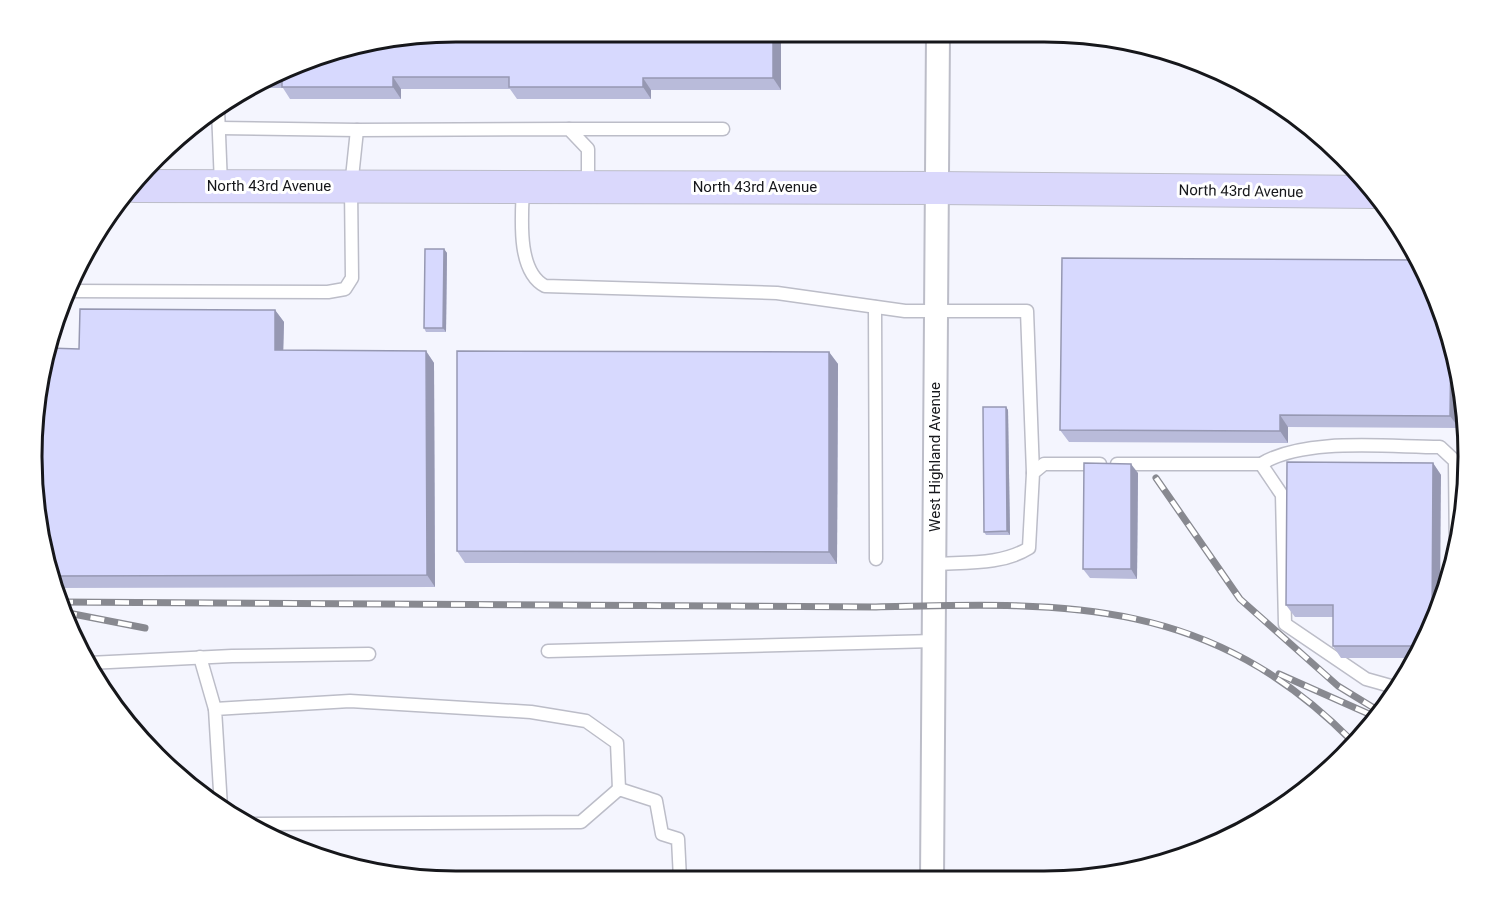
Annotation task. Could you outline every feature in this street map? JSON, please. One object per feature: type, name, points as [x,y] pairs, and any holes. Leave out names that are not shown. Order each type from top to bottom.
[{"type":"main road","name":"North 43rd Avenue","points":[[143,186],[937,188],[1362,192]]},
{"type":"street","name":"West Highland Avenue","points":[[932,871],[938,42]]},
{"type":"lane","points":[[218,117],[221,186]]},
{"type":"lane","points":[[219,128],[723,129]]},
{"type":"lane","points":[[569,129],[588,149],[588,187]]},
{"type":"lane","points":[[77,291],[328,292],[345,289],[352,278],[351,187],[357,130]]},
{"type":"lane","points":[[523,187],[521,241],[534,276],[545,286],[777,293],[905,310],[1027,310],[1033,473],[1029,548],[1015,557],[982,562],[934,564]]},
{"type":"lane","points":[[875,307],[876,559]]},
{"type":"lane","points":[[1033,473],[1044,464],[1261,464],[1276,455],[1305,447],[1440,447],[1455,461],[1455,498]]},
{"type":"lane","points":[[1261,464],[1282,495],[1285,624],[1366,680],[1389,686]]},
{"type":"lane","points":[[548,651],[934,641]]},
{"type":"lane","points":[[97,663],[200,657],[369,654]]},
{"type":"lane","points":[[200,657],[215,709],[220,797]]},
{"type":"lane","points":[[215,709],[350,701],[531,712],[586,721],[617,743],[619,789]]},
{"type":"lane","points":[[265,824],[581,822],[619,789]]},
{"type":"lane","points":[[619,789],[656,801],[662,834],[678,839],[680,871]]},
{"type":"building","points":[[773,42],[773,78],[643,78],[643,87],[509,87],[509,77],[393,77],[393,87],[282,87],[282,81],[349,56],[429,43]]},
{"type":"building","points":[[425,249],[444,249],[443,328],[424,328]]},
{"type":"building","points":[[1062,258],[1408,260],[1436,323],[1450,379],[1450,416],[1280,415],[1280,431],[1060,430]]},
{"type":"building","points":[[80,309],[275,310],[275,350],[426,351],[427,575],[60,576],[46,511],[43,484],[43,429],[56,348],[79,349]]},
{"type":"building","points":[[457,351],[829,352],[829,552],[457,551]]},
{"type":"building","points":[[983,407],[1006,407],[1007,531],[984,532]]},
{"type":"building","points":[[1287,462],[1433,463],[1432,600],[1412,646],[1333,646],[1333,605],[1286,605]]},
{"type":"building","points":[[1084,463],[1131,464],[1131,569],[1083,569]]},
{"type":"railway","points":[[1156,478],[1240,599],[1338,686],[1373,708]]},
{"type":"railway","points":[[69,602],[876,607],[946,605],[1074,609],[1133,618],[1190,634],[1246,659],[1300,695],[1348,738]]},
{"type":"railway","points":[[74,614],[145,628]]},
{"type":"railway","points":[[1279,674],[1368,714]]}]
